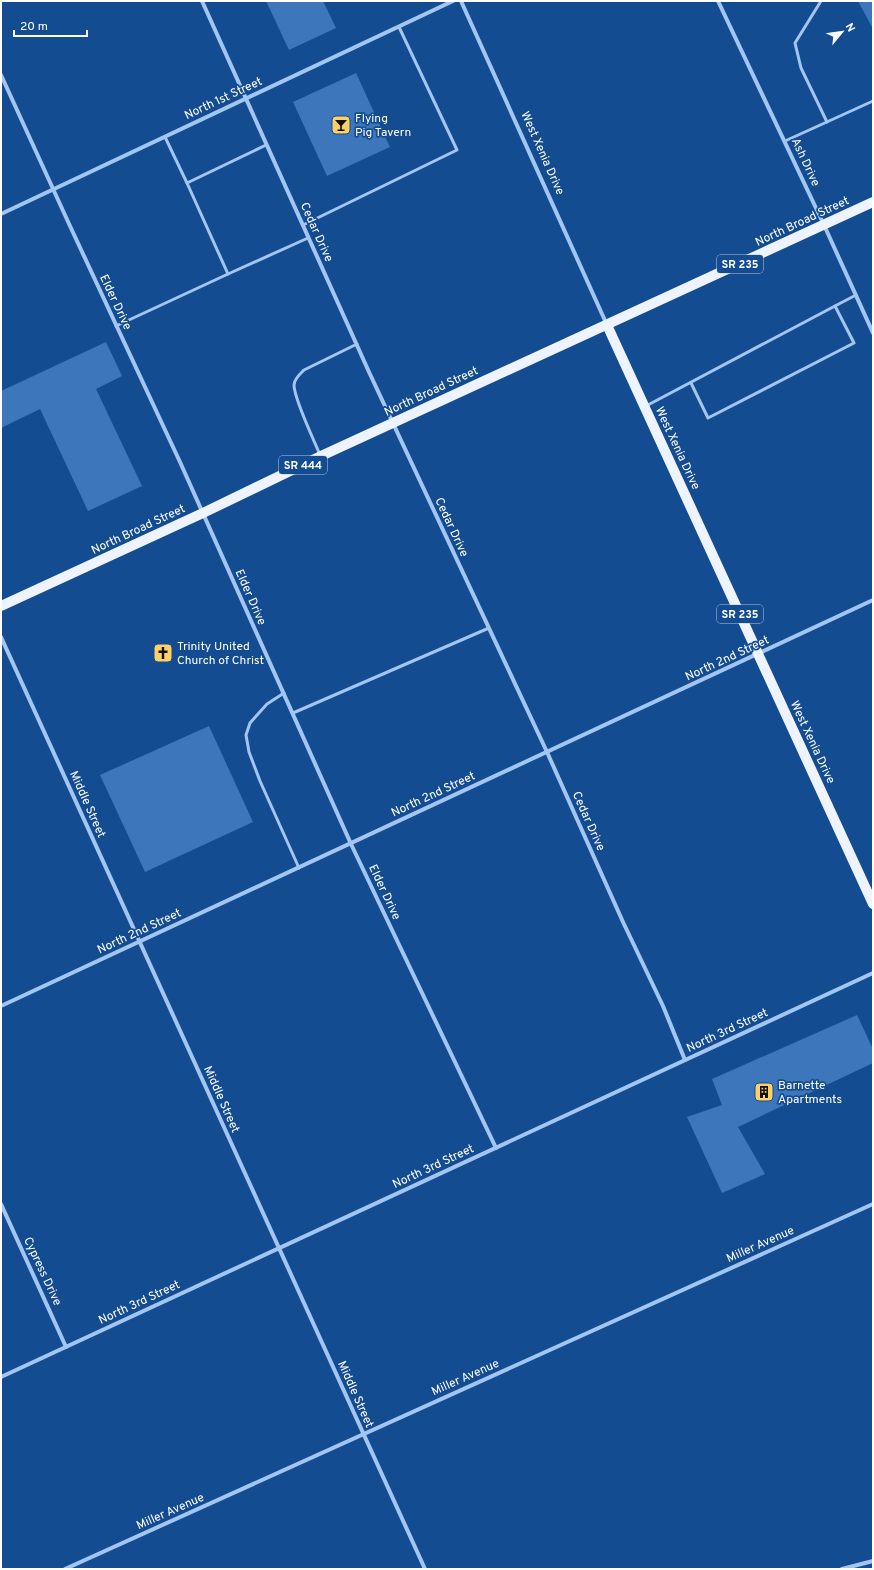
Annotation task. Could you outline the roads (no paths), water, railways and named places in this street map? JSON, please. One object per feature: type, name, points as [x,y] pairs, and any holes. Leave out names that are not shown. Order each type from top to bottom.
[{"type":"main road","name":"North Broad Street","points":[[1,606],[203,513],[321,456],[873,202]]},
{"type":"main road","name":"West Xenia Drive","points":[[607,325],[873,904]]},
{"type":"street","name":"Cedar Drive","points":[[202,1],[308,238],[547,752],[623,922],[663,1006],[685,1060]]},
{"type":"street","name":"North 1st Street","points":[[1,214],[453,1]]},
{"type":"street","name":"West Xenia Drive","points":[[461,1],[607,325]]},
{"type":"street","name":"Ash Drive","points":[[718,1],[824,224],[873,334]]},
{"type":"street","name":"Elder Drive","points":[[1,75],[203,513],[351,844],[496,1148]]},
{"type":"street","name":"North 2nd Street","points":[[1,1006],[873,600]]},
{"type":"street","name":"Middle Street","points":[[1,637],[425,1569]]},
{"type":"street","name":"North 3rd Street","points":[[1,1377],[873,973]]},
{"type":"street","name":"Cypress Drive","points":[[1,1204],[66,1347]]},
{"type":"street","name":"Miller Avenue","points":[[65,1569],[873,1204]]},
{"type":"street","points":[[842,1569],[873,1561]]},
{"type":"lane","points":[[821,1],[795,43],[800,68],[827,122]]},
{"type":"lane","points":[[303,225],[457,150],[399,27]]},
{"type":"lane","points":[[785,141],[873,101]]},
{"type":"lane","points":[[165,136],[228,274]]},
{"type":"lane","points":[[187,183],[266,145]]},
{"type":"lane","points":[[116,326],[308,238]]},
{"type":"lane","points":[[645,407],[856,295]]},
{"type":"lane","points":[[691,383],[708,418],[854,343],[835,306]]},
{"type":"lane","points":[[321,456],[296,397],[294,384],[298,376],[304,370],[357,344]]},
{"type":"lane","points":[[292,713],[489,628]]},
{"type":"lane","points":[[284,693],[267,704],[250,724],[246,735],[249,752],[260,781],[299,868]]},
{"type":"place","name":"Flying Pig Tavern","points":[[341,125]]},
{"type":"place","name":"Trinity United Church of Christ","points":[[163,653]]},
{"type":"place","name":"Barnette Apartments","points":[[764,1092]]}]
